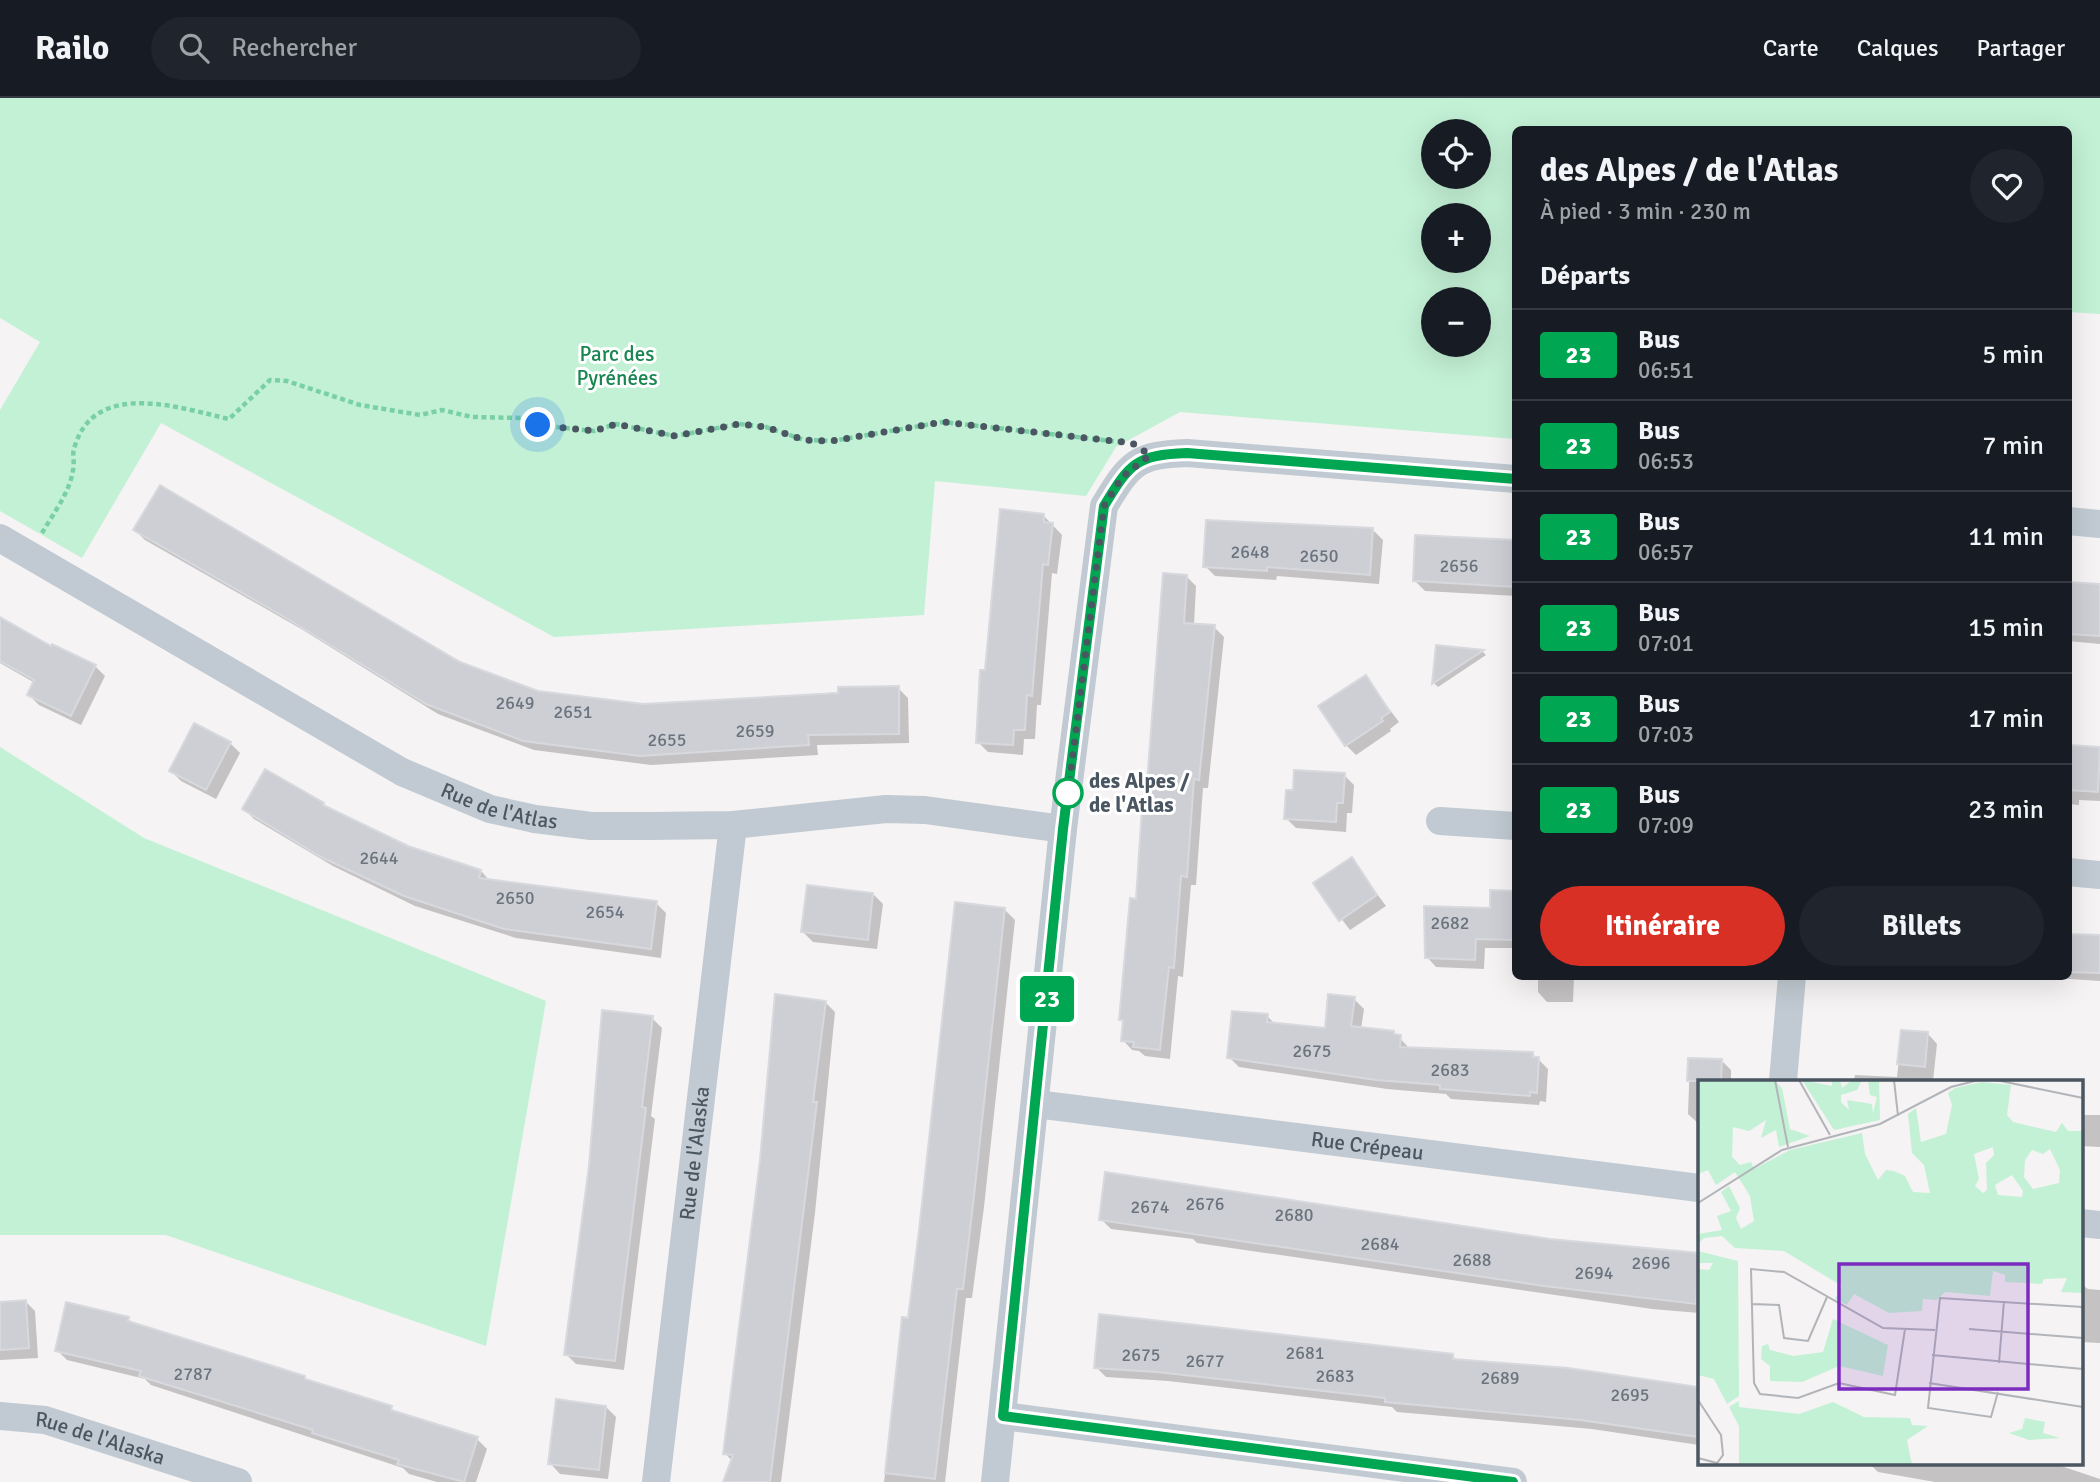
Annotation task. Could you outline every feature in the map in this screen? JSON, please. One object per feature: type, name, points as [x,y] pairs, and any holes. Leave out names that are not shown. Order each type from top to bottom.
[{"type":"street","points":[[995,1482],[1063,829],[1104,506],[1122,477],[1150,455],[1187,453],[1512,479]]},
{"type":"street","points":[[2072,521],[2100,523]]},
{"type":"street","name":"Rue de l'Atlas","points":[[0,538],[402,772],[446,793],[489,808],[535,819],[591,826],[733,825],[886,809],[925,810],[1063,829]]},
{"type":"street","points":[[1440,821],[1512,826]]},
{"type":"street","name":"Rue de l'Alaska","points":[[656,1482],[733,825]]},
{"type":"street","points":[[2072,872],[2100,875]]},
{"type":"street","points":[[1783,1080],[1792,980]]},
{"type":"street","name":"Rue Crépeau","points":[[1036,1104],[1698,1188]]},
{"type":"street","points":[[2082,1223],[2100,1225]]},
{"type":"street","name":"Rue de l'Alaska","points":[[0,1416],[45,1420],[238,1482]]},
{"type":"street","points":[[1003,1416],[1514,1482]]},
{"type":"path","points":[[29,556],[68,487],[74,469],[73,451],[82,430],[100,412],[137,401],[229,419],[270,380],[287,381],[360,405],[420,415],[442,410],[472,417],[522,418],[538,425],[594,431],[616,424],[675,436],[739,424],[766,427],[804,440],[832,441],[943,422],[1132,443],[1150,455]]},
{"type":"green space","name":"Parc des Pyrénées","points":[[0,98],[2100,98],[2100,314],[2072,312],[2072,126],[1512,126],[1512,439],[1180,412],[1116,447],[1086,496],[935,481],[924,615],[554,637],[161,423],[82,558],[0,511],[0,410],[40,342],[0,318]]},
{"type":"green space","points":[[0,747],[144,838],[546,1001],[486,1346],[166,1235],[0,1235]]},
{"type":"building","points":[[160,485],[460,662],[538,691],[643,704],[838,693],[838,687],[899,686],[899,734],[808,735],[809,745],[640,756],[523,741],[426,704],[291,621],[133,530]]},
{"type":"building","points":[[1000,509],[1044,514],[1044,522],[1053,523],[1048,565],[1043,564],[1032,696],[1027,695],[1025,730],[1014,730],[1013,745],[976,743],[980,670],[985,670]]},
{"type":"building","points":[[1206,520],[1373,528],[1370,575],[1267,567],[1267,571],[1203,567]]},
{"type":"building","points":[[1415,535],[1512,540],[1512,587],[1413,581]]},
{"type":"building","points":[[1163,573],[1187,575],[1184,623],[1215,625],[1199,780],[1194,779],[1187,877],[1181,876],[1174,968],[1169,967],[1160,1050],[1133,1047],[1134,1042],[1121,1041],[1123,1020],[1119,1020],[1130,898],[1136,899],[1142,809],[1145,809]]},
{"type":"building","points":[[2072,582],[2100,584],[2100,636],[2072,634]]},
{"type":"building","points":[[0,617],[51,646],[52,644],[96,665],[71,716],[27,695],[34,680],[0,661]]},
{"type":"building","points":[[1436,645],[1484,650],[1432,684]]},
{"type":"building","points":[[1366,675],[1390,712],[1381,718],[1383,721],[1345,746],[1318,706]]},
{"type":"building","points":[[194,723],[231,742],[206,790],[169,771]]},
{"type":"building","points":[[2072,745],[2100,747],[2098,792],[2072,790]]},
{"type":"building","points":[[265,769],[324,803],[323,805],[408,846],[481,870],[479,878],[657,901],[651,949],[504,929],[404,896],[321,857],[242,809]]},
{"type":"building","points":[[1294,770],[1345,773],[1343,803],[1337,803],[1336,822],[1284,819],[1286,790],[1293,790]]},
{"type":"building","points":[[1352,857],[1377,895],[1339,921],[1313,883]]},
{"type":"building","points":[[807,885],[873,893],[868,940],[801,932]]},
{"type":"building","points":[[1490,890],[1512,891],[1512,940],[1476,939],[1475,960],[1425,958],[1424,906],[1490,908]]},
{"type":"building","points":[[955,902],[1005,908],[963,1289],[957,1289],[935,1479],[885,1473],[902,1317],[908,1318],[919,1230]]},
{"type":"building","points":[[2072,934],[2100,935],[2100,973],[2072,972]]},
{"type":"building","points":[[775,994],[826,1001],[813,1102],[817,1102],[770,1482],[723,1482],[733,1455],[723,1454],[760,1160]]},
{"type":"building","points":[[1328,994],[1355,997],[1351,1026],[1394,1031],[1394,1034],[1401,1035],[1400,1047],[1533,1052],[1533,1057],[1539,1057],[1537,1093],[1530,1092],[1530,1096],[1440,1089],[1440,1085],[1376,1080],[1227,1058],[1232,1011],[1268,1014],[1267,1022],[1325,1028]]},
{"type":"building","points":[[602,1010],[653,1016],[642,1107],[646,1108],[615,1361],[564,1355],[589,1166]]},
{"type":"building","points":[[1901,1030],[1928,1032],[1925,1067],[1897,1064]]},
{"type":"building","points":[[1688,1058],[1722,1059],[1721,1080],[1687,1081]]},
{"type":"building","points":[[1105,1172],[1550,1239],[1698,1253],[1696,1304],[1544,1286],[1099,1220]]},
{"type":"building","points":[[26,1300],[29,1348],[0,1350],[0,1302]]},
{"type":"building","points":[[66,1302],[129,1317],[128,1321],[305,1376],[305,1379],[392,1406],[391,1410],[478,1437],[464,1482],[397,1464],[399,1460],[312,1433],[313,1430],[139,1376],[141,1371],[55,1351]]},
{"type":"building","points":[[1099,1314],[1453,1354],[1453,1359],[1568,1368],[1698,1387],[1698,1437],[1580,1420],[1385,1402],[1385,1398],[1157,1372],[1094,1368]]},
{"type":"building","points":[[556,1399],[606,1406],[599,1470],[548,1464]]},
{"type":"bus line","name":"23","points":[[1512,479],[1187,453],[1150,455],[1122,477],[1104,506],[1063,829],[1003,1416],[1513,1482]]},
{"type":"place","name":"des Alpes / de l'Atlas","points":[[1068,793]]},
{"type":"route","points":[[538,425],[594,431],[616,424],[675,436],[739,424],[766,427],[804,440],[832,441],[943,422],[1132,443],[1150,455],[1122,477],[1104,506],[1067,802],[1068,793]]}]
